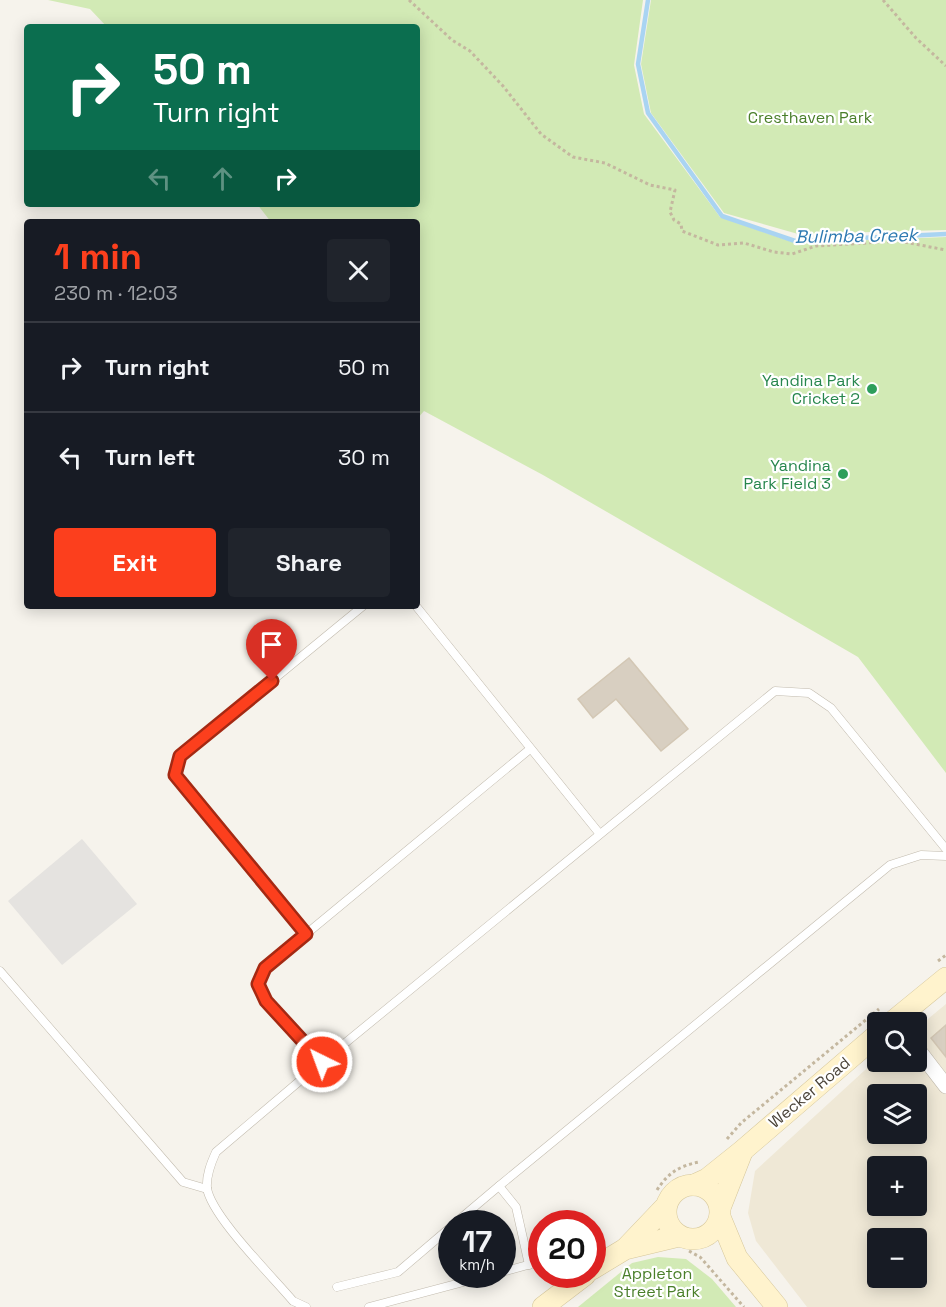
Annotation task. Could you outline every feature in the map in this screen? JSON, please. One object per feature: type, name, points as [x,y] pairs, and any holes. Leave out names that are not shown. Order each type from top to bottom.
[{"type":"street","points":[[907,1012],[946,978]]},
{"type":"street","name":"Wecker Road","points":[[625,1249],[666,1206],[677,1190],[706,1179],[867,1043]]},
{"type":"street","points":[[927,1061],[946,1086]]},
{"type":"street","name":"Wecker Road","points":[[606,1256],[625,1249],[711,1232],[742,1151]]},
{"type":"street","points":[[694,1185],[711,1192],[737,1258],[777,1307]]},
{"type":"street","points":[[666,1206],[668,1223],[687,1237],[737,1258]]},
{"type":"street","points":[[543,1307],[568,1288]]},
{"type":"lane","points":[[306,934],[175,775],[176,764],[180,756],[359,609]]},
{"type":"lane","points":[[418,609],[599,833]]},
{"type":"lane","points":[[306,1307],[293,1301],[224,1221],[207,1189],[209,1168],[216,1152],[599,833],[775,691],[809,693],[831,708],[946,849]]},
{"type":"lane","points":[[322,1062],[266,1001],[258,984],[265,968],[530,749]]},
{"type":"lane","points":[[471,1210],[890,865],[921,855],[946,856]]},
{"type":"lane","points":[[0,971],[183,1182],[207,1189]]},
{"type":"lane","points":[[499,1186],[516,1207],[528,1261]]},
{"type":"lane","points":[[337,1287],[398,1272],[438,1238]]},
{"type":"lane","points":[[369,1307],[441,1288]]},
{"type":"path","points":[[409,0],[452,40],[470,51],[503,86],[541,134],[573,157],[605,163],[650,185],[675,190],[670,212],[674,220],[681,224],[682,231],[718,245],[744,243],[774,252],[792,254],[816,246],[899,241],[946,250]]},
{"type":"path","points":[[883,0],[916,38],[946,66]]},
{"type":"path","points":[[713,1271],[744,1307]]},
{"type":"shaded area","points":[[82,839],[137,904],[62,965],[8,901]]},
{"type":"shaded area","points":[[946,1004],[946,1307],[807,1307],[756,1241],[748,1213],[755,1171],[867,1068],[867,1072],[927,1072],[927,1020]]},
{"type":"green space","points":[[48,0],[643,0],[634,65],[644,114],[720,217],[795,243],[946,237],[946,773],[858,657],[543,475],[424,411],[420,416],[420,219],[269,219],[259,207],[420,207],[420,24],[104,24],[90,9]]},
{"type":"green space","name":"Cresthaven Park","points":[[651,0],[946,0],[946,230],[798,234],[724,213],[651,113],[641,64]]},
{"type":"green space","name":"Appleton Street Park","points":[[658,1257],[686,1259],[712,1279],[736,1307],[578,1307],[601,1288],[606,1288],[606,1284],[632,1263]]},
{"type":"building","points":[[629,658],[688,729],[661,751],[616,699],[593,718],[578,699]]},
{"type":"building","points":[[946,1025],[946,1057],[931,1038]]},
{"type":"waterway","name":"Bulimba Creek","points":[[648,0],[638,64],[648,113],[722,216],[795,241],[946,234]]},
{"type":"place","name":"Yandina Park Cricket 2","points":[[872,389]]},
{"type":"place","name":"Yandina Park Field 3","points":[[843,474]]},
{"type":"route","points":[[272,681],[180,756],[176,764],[175,775],[306,934],[265,968],[258,984],[266,1001],[322,1062]]}]
